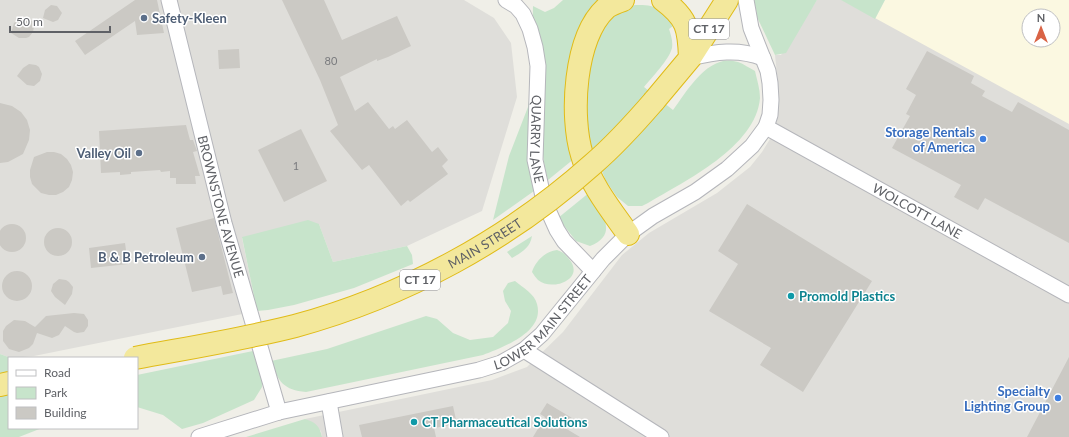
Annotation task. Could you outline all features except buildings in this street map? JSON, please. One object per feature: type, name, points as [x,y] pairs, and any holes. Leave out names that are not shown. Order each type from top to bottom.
[{"type":"highway","points":[[623,0],[611,5],[604,11],[596,21],[588,36],[579,68],[576,111],[579,144],[582,157],[606,202],[628,234]]},
{"type":"highway","points":[[663,0],[679,13],[685,23],[688,35],[690,58]]},
{"type":"highway","name":"MAIN STREET","points":[[138,357],[295,326],[343,311],[388,294],[434,273],[477,249],[559,193],[623,136],[690,58],[727,0]]},
{"type":"street","name":"BROWNSTONE AVENUE","points":[[169,0],[224,223],[279,412]]},
{"type":"street","name":"QUARRY LANE","points":[[506,0],[516,6],[523,14],[530,29],[535,47],[538,66],[535,160],[544,201],[556,230],[564,241],[593,271]]},
{"type":"street","name":"LOWER MAIN STREET","points":[[199,437],[279,412],[479,370],[501,363],[524,350],[542,334],[603,259],[628,234],[653,216],[695,192],[727,169],[752,146],[766,127],[770,115],[771,100],[768,71],[751,28],[746,0]]},
{"type":"street","points":[[690,58],[711,53],[733,51],[746,52],[763,58]]},
{"type":"street","name":"WOLCOTT LANE","points":[[766,127],[1069,296]]},
{"type":"street","points":[[524,350],[661,437]]},
{"type":"street","points":[[329,402],[335,437]]},
{"type":"shaded area","points":[[0,0],[464,0],[494,18],[511,43],[517,97],[482,211],[407,246],[333,262],[319,224],[242,238],[257,311],[34,356],[8,357],[0,354]]},
{"type":"shaded area","points":[[817,0],[842,0],[1069,124],[1069,437],[322,437],[321,431],[305,419],[492,380],[527,367],[563,332],[622,255],[649,233],[717,193],[750,167],[762,152],[770,139],[776,121],[778,83],[775,55],[781,55]]},
{"type":"shaded area","points":[[885,0],[1069,0],[1069,129],[875,19]]},
{"type":"green space","points":[[563,0],[601,0],[575,158],[548,180],[542,142],[534,43],[533,6],[545,12],[554,8]]},
{"type":"green space","points":[[752,0],[817,0],[786,53],[775,55],[757,17],[756,9],[751,2]]},
{"type":"green space","points":[[841,0],[885,0],[875,19]]},
{"type":"green space","points":[[635,5],[648,5],[658,9],[666,15],[673,26],[669,29],[672,43],[670,53],[664,63],[644,87],[673,110],[700,75],[708,68],[727,60],[738,62],[755,71],[760,98],[756,116],[746,132],[733,147],[716,161],[699,173],[648,203],[642,206],[628,206],[617,197],[606,181],[590,143],[584,102],[593,50],[606,25],[616,14]]},
{"type":"green space","points":[[531,89],[527,154],[534,191],[493,220],[509,156],[528,107]]},
{"type":"green space","points":[[590,192],[603,215],[606,229],[604,235],[599,241],[590,246],[576,241],[558,218]]},
{"type":"green space","points":[[308,220],[319,224],[333,262],[407,246],[412,255],[413,264],[354,288],[294,305],[257,311],[242,237]]},
{"type":"green space","points":[[532,236],[527,247],[512,258],[507,252]]},
{"type":"green space","points":[[557,250],[564,253],[573,266],[573,272],[570,278],[565,282],[551,285],[538,280],[532,272],[533,268],[548,252]]},
{"type":"green space","points":[[515,281],[525,288],[536,300],[538,314],[535,323],[529,330],[511,343],[483,355],[306,392],[292,389],[283,384],[279,380],[271,361],[327,349],[426,316],[437,319],[453,333],[470,340],[493,337],[508,323],[511,311],[505,301],[503,291],[508,283]]},
{"type":"green space","points":[[253,351],[262,380],[262,387],[254,400],[203,423],[182,429],[163,415],[138,407],[138,375]]},
{"type":"green space","points":[[0,354],[8,357],[8,429],[39,429],[19,437],[0,437]]},
{"type":"green space","points":[[305,419],[316,425],[320,430],[322,437],[246,437]]},
{"type":"place","name":"Safety-Kleen","points":[[144,18]]},
{"type":"place","name":"Storage Rentals of America","points":[[983,139]]},
{"type":"place","name":"Valley Oil","points":[[139,153]]},
{"type":"place","name":"B & B Petroleum","points":[[202,257]]},
{"type":"place","name":"Promold Plastics","points":[[791,296]]},
{"type":"place","name":"Specialty Lighting Group","points":[[1058,398]]},
{"type":"place","name":"CT Pharmaceutical Solutions","points":[[414,422]]}]
